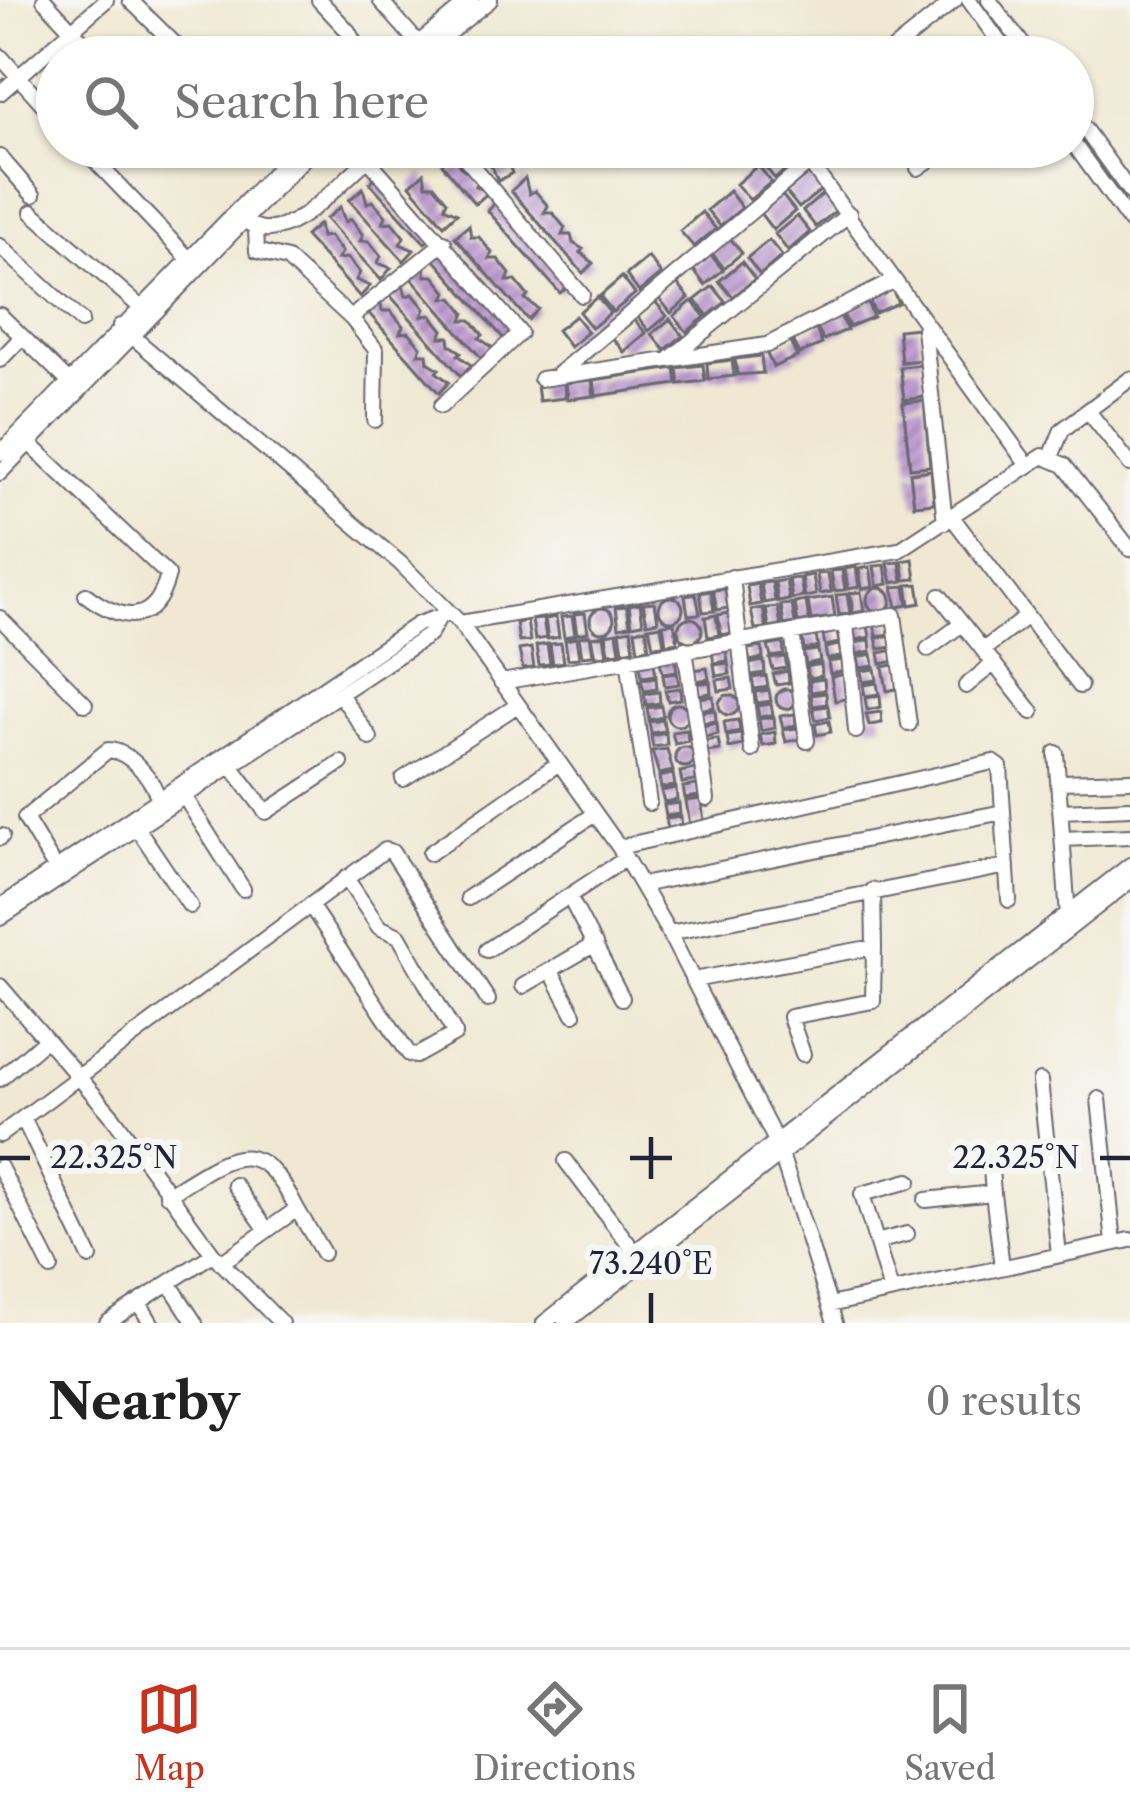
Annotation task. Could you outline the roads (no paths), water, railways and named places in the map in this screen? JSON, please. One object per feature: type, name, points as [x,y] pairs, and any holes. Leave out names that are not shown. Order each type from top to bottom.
[{"type":"street","points":[[44,0],[76,36]]},
{"type":"street","points":[[65,36],[106,0]]},
{"type":"street","points":[[130,0],[167,36]]},
{"type":"street","points":[[319,0],[350,36]]},
{"type":"street","points":[[380,0],[408,36]]},
{"type":"street","points":[[434,36],[472,0]]},
{"type":"street","points":[[439,36],[490,0]]},
{"type":"street","points":[[911,36],[956,0]]},
{"type":"street","points":[[969,0],[995,36]]},
{"type":"street","points":[[989,0],[1014,36]]},
{"type":"street","points":[[0,56],[36,96]]},
{"type":"street","points":[[0,93],[36,63]]},
{"type":"street","points":[[1094,142],[1130,192]]},
{"type":"street","points":[[0,157],[33,195]]},
{"type":"street","points":[[102,168],[188,257]]},
{"type":"street","points":[[0,473],[126,330],[139,306],[278,168]]},
{"type":"street","points":[[0,453],[68,381],[250,223],[297,168]]},
{"type":"street","points":[[250,223],[271,230],[294,221],[348,168]]},
{"type":"street","points":[[378,168],[520,333],[441,406]]},
{"type":"street","points":[[473,168],[582,295]]},
{"type":"street","points":[[793,168],[549,378],[767,345],[893,281]]},
{"type":"street","points":[[814,168],[1026,463]]},
{"type":"street","points":[[1091,168],[1130,221]]},
{"type":"street","points":[[32,212],[139,306]]},
{"type":"street","points":[[669,359],[849,214]]},
{"type":"street","points":[[250,223],[257,251],[287,259],[352,319],[376,350],[375,420]]},
{"type":"street","points":[[358,312],[444,242]]},
{"type":"street","points":[[0,246],[81,321]]},
{"type":"street","points":[[0,315],[68,381]]},
{"type":"street","points":[[923,324],[948,520],[1080,686]]},
{"type":"street","points":[[126,330],[400,563],[518,705],[622,853],[669,933],[780,1151],[835,1323]]},
{"type":"street","points":[[0,360],[21,338]]},
{"type":"street","points":[[1051,457],[1062,430],[1130,379]]},
{"type":"street","points":[[1088,410],[1130,464]]},
{"type":"street","points":[[28,443],[168,575],[155,601],[134,616],[113,615],[86,596]]},
{"type":"street","points":[[0,917],[136,826],[159,803],[184,796],[231,766],[418,624],[898,550],[1026,463],[1051,457],[1064,465],[1130,549]]},
{"type":"street","points":[[732,577],[752,751]]},
{"type":"street","points":[[940,596],[1032,712]]},
{"type":"street","points":[[501,682],[894,615],[909,724]]},
{"type":"street","points":[[983,650],[1028,616]]},
{"type":"street","points":[[0,618],[85,704]]},
{"type":"street","points":[[0,907],[303,709],[340,694],[449,618]]},
{"type":"street","points":[[846,623],[856,731]]},
{"type":"street","points":[[928,649],[962,623]]},
{"type":"street","points":[[792,632],[807,741]]},
{"type":"street","points":[[685,649],[707,799]]},
{"type":"street","points":[[628,658],[649,803]]},
{"type":"street","points":[[966,686],[994,663]]},
{"type":"street","points":[[340,694],[370,738]]},
{"type":"street","points":[[403,778],[518,705]]},
{"type":"street","points":[[55,868],[25,818],[108,749],[123,752],[159,803]]},
{"type":"street","points":[[1056,753],[1069,921]]},
{"type":"street","points":[[487,950],[569,896],[622,853],[993,762],[1000,767],[1009,900]]},
{"type":"street","points":[[430,853],[559,763]]},
{"type":"street","points":[[231,766],[266,812],[341,764]]},
{"type":"street","points":[[1058,782],[1130,780]]},
{"type":"street","points":[[184,796],[243,889]]},
{"type":"street","points":[[1060,811],[1130,808]]},
{"type":"street","points":[[641,885],[1004,812]]},
{"type":"street","points":[[468,898],[595,814]]},
{"type":"street","points":[[136,826],[190,906]]},
{"type":"street","points":[[1063,839],[1130,836]]},
{"type":"street","points":[[0,1135],[385,850],[392,852],[488,1000]]},
{"type":"street","points":[[566,1323],[1069,921],[1130,865]]},
{"type":"street","points":[[669,933],[1006,866]]},
{"type":"street","points":[[310,904],[409,1054],[416,1056],[454,1034],[399,936],[379,927],[346,878]]},
{"type":"street","points":[[1069,921],[1130,881]]},
{"type":"street","points":[[803,1054],[790,1017],[873,1001],[873,890]]},
{"type":"street","points":[[569,896],[622,998]]},
{"type":"street","points":[[523,986],[595,944]]},
{"type":"street","points":[[693,980],[874,947]]},
{"type":"street","points":[[551,970],[574,1013]]},
{"type":"street","points":[[0,986],[114,1118],[217,1259],[281,1323]]},
{"type":"street","points":[[0,1079],[46,1039]]},
{"type":"street","points":[[1040,1081],[1059,1255]]},
{"type":"street","points":[[829,1305],[1122,1241],[1100,1099]]},
{"type":"street","points":[[23,1118],[90,1257]]},
{"type":"street","points":[[544,1323],[780,1151]]},
{"type":"street","points":[[167,1195],[226,1160],[247,1155],[268,1163],[323,1253]]},
{"type":"street","points":[[566,1161],[636,1254]]},
{"type":"street","points":[[0,1166],[51,1268]]},
{"type":"street","points":[[991,1169],[1002,1267]]},
{"type":"street","points":[[891,1291],[862,1194],[909,1181]]},
{"type":"street","points":[[235,1185],[267,1229]]},
{"type":"street","points":[[926,1200],[993,1193]]},
{"type":"street","points":[[107,1323],[297,1209]]},
{"type":"street","points":[[876,1242],[907,1234]]},
{"type":"street","points":[[169,1283],[195,1323]]},
{"type":"street","points":[[139,1303],[152,1323]]}]
